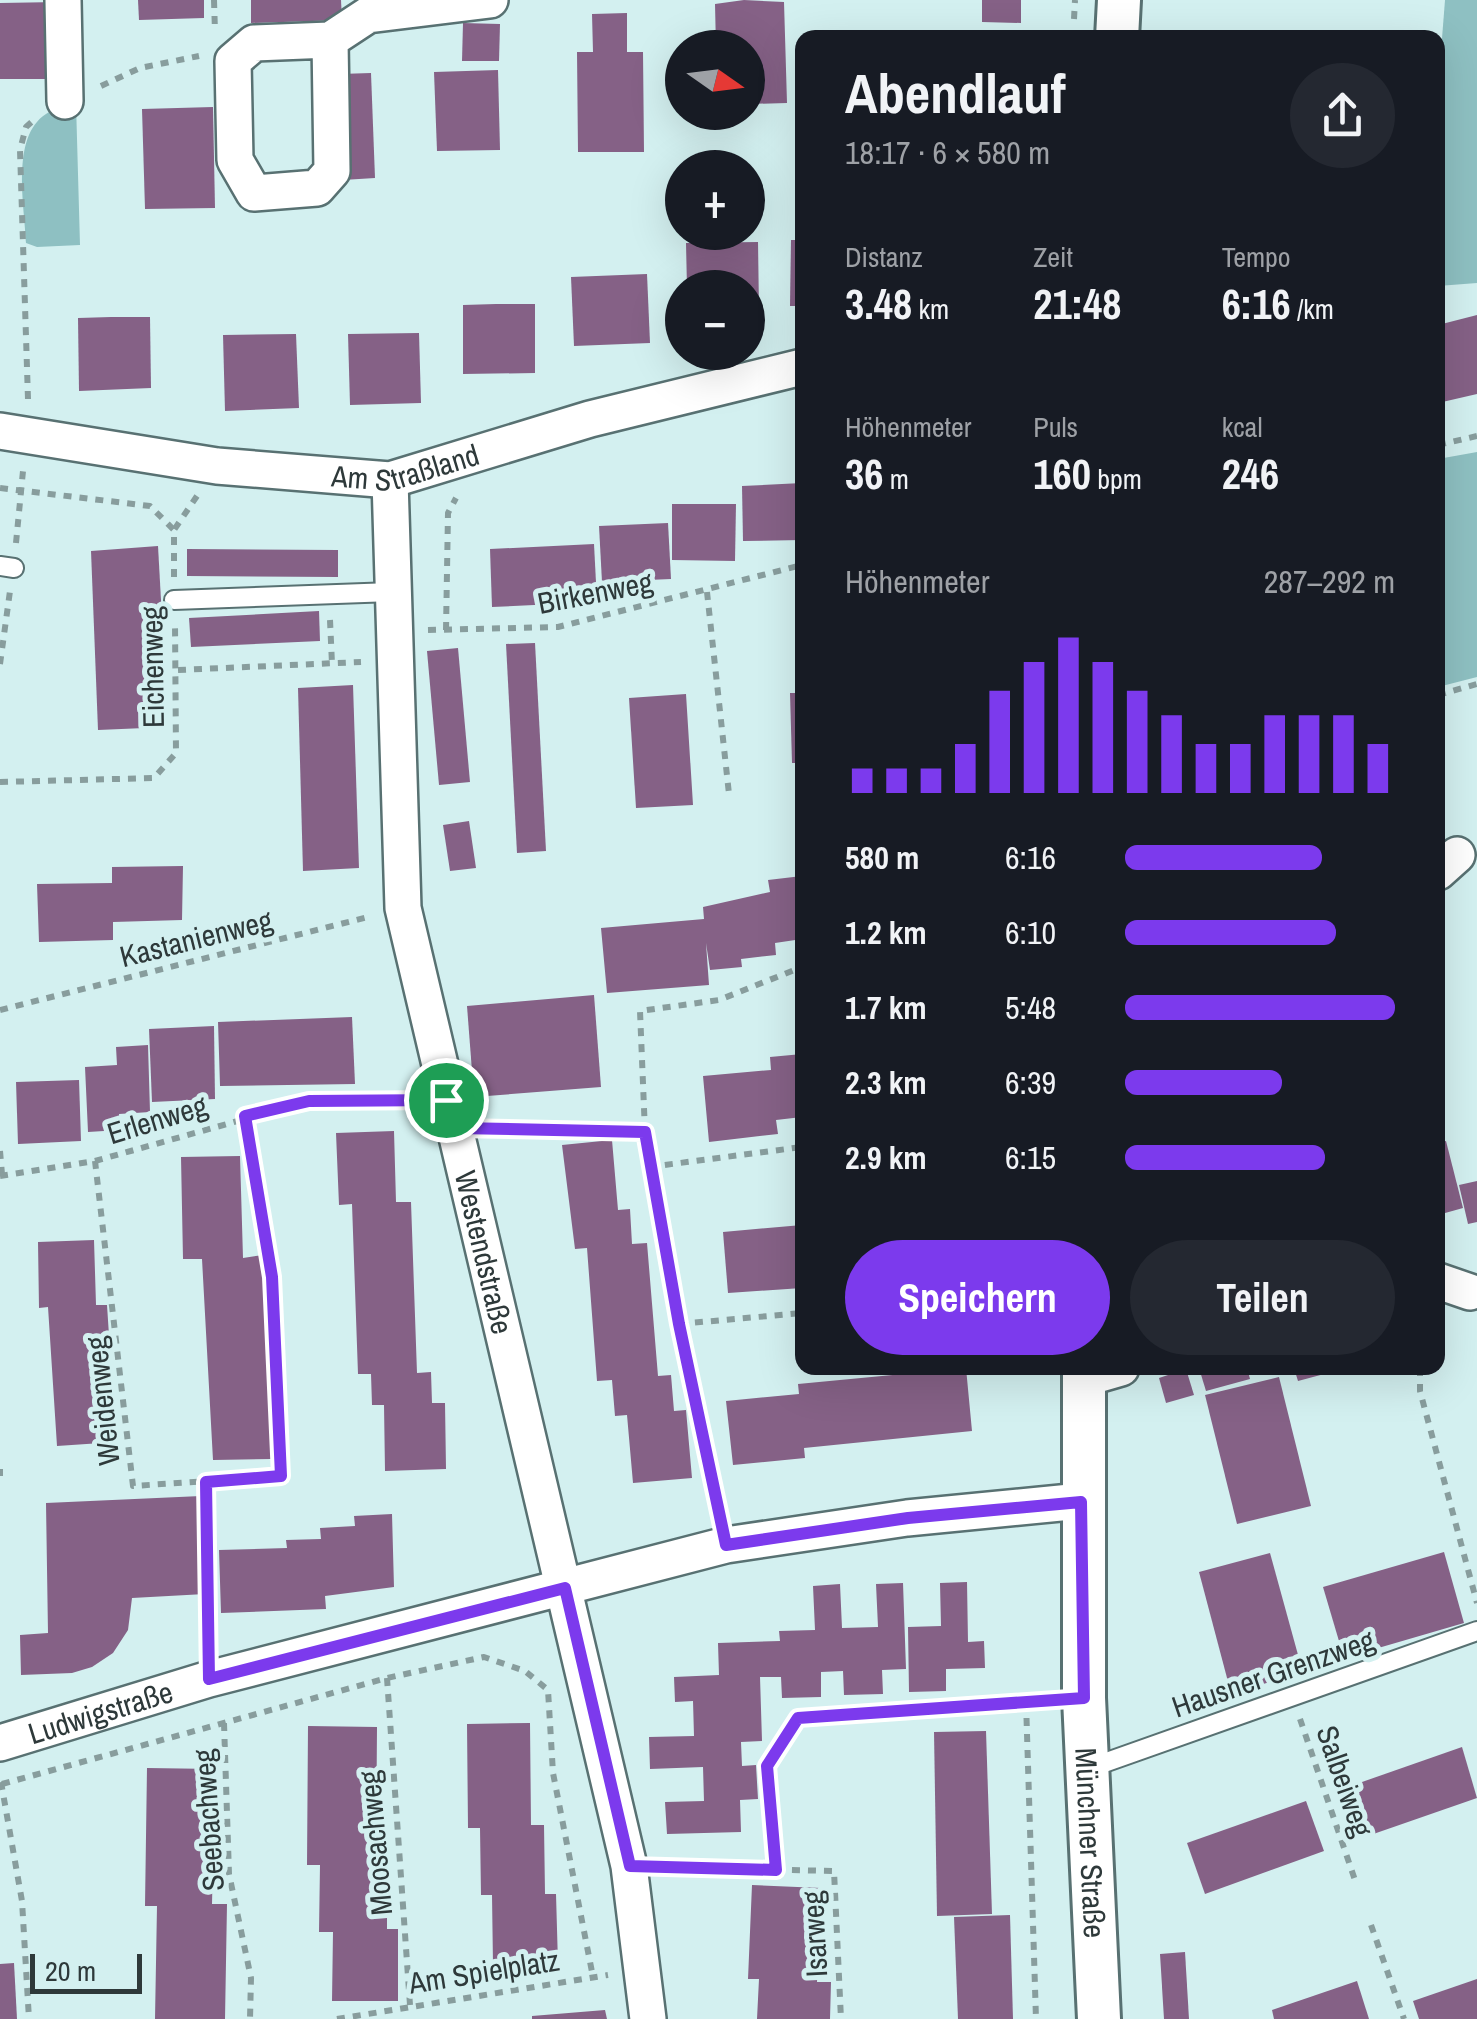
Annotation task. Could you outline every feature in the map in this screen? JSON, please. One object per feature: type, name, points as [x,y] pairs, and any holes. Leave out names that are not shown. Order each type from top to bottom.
[{"type":"street","points":[[63,0],[65,101]]},
{"type":"street","points":[[330,40],[332,172],[317,188],[254,192],[235,160],[233,61],[254,43],[330,40],[368,16],[490,0]]},
{"type":"street","points":[[1117,30],[1118,0]]},
{"type":"street","name":"Am Straßland","points":[[13,433],[217,466],[390,480],[590,419],[795,369]]},
{"type":"street","name":"Westendstraße","points":[[390,480],[392,646],[404,908],[630,1866],[639,1970],[648,2019]]},
{"type":"street","name":"Münchner Straße","points":[[1096,1375],[1081,1502],[1084,1698],[1099,2019]]},
{"type":"street","name":"Ludwigstraße","points":[[0,1743],[209,1679],[726,1545],[908,1518],[1081,1502]]},
{"type":"lane","points":[[174,600],[392,592]]},
{"type":"lane","name":"Hausner Grenzweg","points":[[1088,1769],[1477,1631]]},
{"type":"path","points":[[13,433],[20,150],[26,128],[46,109],[140,68],[216,53]]},
{"type":"path","points":[[1445,443],[1477,436]]},
{"type":"path","points":[[0,488],[150,506],[174,530],[217,466]]},
{"type":"path","points":[[446,630],[448,513],[457,496]]},
{"type":"path","name":"Eichenweg","points":[[0,782],[154,778],[176,753],[174,530]]},
{"type":"path","name":"Birkenweg","points":[[178,670],[332,664],[446,630],[558,626],[795,568]]},
{"type":"path","points":[[708,592],[729,794]]},
{"type":"path","points":[[330,594],[332,664]]},
{"type":"path","points":[[1445,693],[1477,684]]},
{"type":"path","name":"Kastanienweg","points":[[0,1010],[404,908]]},
{"type":"path","points":[[726,1545],[650,1167],[640,1011],[719,1000],[795,969]]},
{"type":"path","name":"Erlenweg","points":[[1,1175],[94,1162],[245,1116],[309,1101],[645,1132]]},
{"type":"path","name":"Weidenweg","points":[[94,1162],[133,1486],[281,1476],[272,1277],[245,1116]]},
{"type":"path","points":[[650,1167],[795,1148]]},
{"type":"path","points":[[0,1151],[1,1175]]},
{"type":"path","points":[[679,1324],[795,1313]]},
{"type":"path","points":[[1420,1375],[1420,1391],[1477,1602]]},
{"type":"path","name":"Seebachweg","points":[[206,1482],[209,1679],[224,1724],[230,1874],[251,1978],[250,2019]]},
{"type":"path","points":[[2,1784],[387,1678],[484,1657],[524,1671],[548,1690],[553,1773],[593,1977]]},
{"type":"path","name":"Moosachweg","points":[[387,1678],[410,2005]]},
{"type":"path","name":"Salbeiweg","points":[[1292,1695],[1356,1883]]},
{"type":"path","points":[[776,1870],[767,1766],[798,1718],[1084,1698]]},
{"type":"path","points":[[1026,1702],[1036,2019]]},
{"type":"path","points":[[1,1770],[22,1902],[29,2019]]},
{"type":"path","name":"Isarweg","points":[[630,1866],[834,1870],[841,2019]]},
{"type":"path","points":[[1371,1924],[1404,2019]]},
{"type":"path","name":"Am Spielplatz","points":[[337,2019],[639,1970]]},
{"type":"shaded area","points":[[1445,0],[1477,0],[1477,283],[1445,285],[1445,30]]},
{"type":"shaded area","points":[[76,103],[80,245],[37,247],[26,243],[22,174],[28,139],[46,114]]},
{"type":"shaded area","points":[[1477,452],[1477,677],[1445,685],[1445,458]]},
{"type":"building","points":[[138,0],[204,0],[204,18],[139,20]]},
{"type":"building","points":[[251,0],[341,0],[342,20],[251,23]]},
{"type":"building","points":[[744,0],[784,2],[787,103],[765,104],[765,30],[716,30],[715,4]]},
{"type":"building","points":[[982,0],[1021,0],[1021,23],[982,22]]},
{"type":"building","points":[[58,2],[57,79],[0,79],[0,3]]},
{"type":"building","points":[[627,13],[627,52],[643,52],[644,152],[578,152],[577,52],[593,52],[592,14]]},
{"type":"building","points":[[463,23],[500,24],[499,61],[462,61]]},
{"type":"building","points":[[498,70],[500,150],[437,151],[434,72]]},
{"type":"building","points":[[371,73],[375,178],[343,180],[340,74]]},
{"type":"building","points":[[213,107],[215,208],[145,209],[142,109]]},
{"type":"building","points":[[791,240],[795,240],[795,306],[790,306]]},
{"type":"building","points":[[686,250],[758,250],[758,270],[687,270]]},
{"type":"building","points":[[647,274],[650,343],[574,346],[571,277]]},
{"type":"building","points":[[535,304],[535,373],[463,374],[463,305]]},
{"type":"building","points":[[1477,315],[1477,394],[1445,401],[1445,323]]},
{"type":"building","points":[[150,317],[151,388],[79,391],[78,318]]},
{"type":"building","points":[[419,333],[421,403],[350,405],[348,334]]},
{"type":"building","points":[[296,334],[299,408],[225,411],[223,335]]},
{"type":"building","points":[[795,483],[795,540],[743,541],[742,486]]},
{"type":"building","points":[[672,504],[736,504],[735,561],[672,560]]},
{"type":"building","points":[[668,523],[671,579],[602,582],[599,526]]},
{"type":"building","points":[[594,544],[597,602],[492,607],[490,549]]},
{"type":"building","points":[[158,546],[168,727],[98,730],[91,551]]},
{"type":"building","points":[[187,549],[338,550],[338,577],[187,576]]},
{"type":"building","points":[[319,611],[320,641],[191,647],[189,618]]},
{"type":"building","points":[[535,643],[546,851],[517,853],[506,644]]},
{"type":"building","points":[[458,648],[470,782],[439,785],[427,651]]},
{"type":"building","points":[[353,685],[359,868],[303,871],[298,688]]},
{"type":"building","points":[[790,693],[795,693],[795,763]]},
{"type":"building","points":[[686,694],[693,805],[636,808],[629,698]]},
{"type":"building","points":[[469,821],[476,868],[450,871],[443,825]]},
{"type":"building","points":[[183,866],[182,920],[113,922],[113,940],[39,942],[37,884],[112,883],[112,867]]},
{"type":"building","points":[[795,877],[795,940],[775,943],[776,955],[741,959],[742,967],[710,970],[706,943],[709,985],[607,993],[601,928],[704,919],[703,907],[770,892],[768,880]]},
{"type":"building","points":[[594,995],[601,1087],[474,1097],[467,1006]]},
{"type":"building","points":[[352,1017],[355,1084],[220,1086],[218,1022]]},
{"type":"building","points":[[214,1026],[215,1099],[152,1102],[149,1029]]},
{"type":"building","points":[[148,1045],[150,1112],[119,1114],[120,1130],[88,1132],[85,1067],[117,1065],[116,1047]]},
{"type":"building","points":[[795,1055],[795,1118],[776,1120],[778,1134],[709,1142],[703,1076],[771,1070],[770,1057]]},
{"type":"building","points":[[79,1080],[81,1141],[18,1144],[16,1082]]},
{"type":"building","points":[[394,1131],[396,1202],[411,1202],[417,1373],[431,1372],[432,1403],[445,1403],[446,1469],[385,1471],[384,1405],[372,1405],[371,1374],[358,1374],[352,1204],[339,1205],[336,1133]]},
{"type":"building","points":[[612,1140],[618,1210],[630,1209],[632,1244],[647,1243],[658,1376],[671,1375],[674,1411],[686,1410],[692,1478],[633,1483],[627,1415],[615,1416],[612,1380],[597,1381],[587,1248],[575,1249],[562,1145]]},
{"type":"building","points":[[1445,1141],[1463,1208],[1445,1213]]},
{"type":"building","points":[[240,1156],[243,1258],[263,1255],[271,1459],[213,1460],[202,1259],[183,1259],[181,1157]]},
{"type":"building","points":[[1477,1181],[1477,1222],[1468,1224],[1459,1185]]},
{"type":"building","points":[[795,1226],[795,1288],[728,1293],[723,1232]]},
{"type":"building","points":[[94,1240],[96,1305],[107,1305],[116,1442],[57,1446],[48,1307],[39,1308],[38,1242]]},
{"type":"building","points":[[892,1375],[967,1375],[972,1431],[804,1448],[805,1458],[733,1465],[726,1401],[799,1394],[798,1384]]},
{"type":"building","points":[[1188,1375],[1194,1395],[1166,1403],[1159,1378]]},
{"type":"building","points":[[1201,1375],[1249,1375],[1250,1379],[1206,1391]]},
{"type":"building","points":[[1296,1375],[1320,1375],[1298,1381]]},
{"type":"building","points":[[1279,1377],[1311,1506],[1237,1524],[1205,1395]]},
{"type":"building","points":[[201,1496],[205,1594],[132,1598],[128,1630],[113,1653],[92,1667],[72,1673],[21,1675],[20,1635],[48,1633],[46,1503]]},
{"type":"building","points":[[392,1514],[394,1587],[325,1596],[326,1609],[221,1613],[219,1550],[287,1548],[286,1540],[321,1539],[320,1528],[355,1526],[354,1516]]},
{"type":"building","points":[[1444,1552],[1464,1623],[1344,1658],[1323,1587]]},
{"type":"building","points":[[1270,1553],[1303,1673],[1231,1693],[1199,1572]]},
{"type":"building","points":[[967,1582],[968,1642],[984,1641],[985,1668],[946,1669],[946,1691],[909,1692],[908,1627],[941,1626],[940,1583]]},
{"type":"building","points":[[903,1583],[906,1669],[882,1670],[883,1694],[844,1695],[843,1671],[821,1672],[821,1697],[782,1698],[781,1677],[760,1677],[762,1741],[741,1742],[742,1766],[756,1765],[758,1799],[740,1800],[741,1832],[667,1834],[665,1802],[704,1801],[703,1767],[650,1769],[649,1737],[694,1736],[693,1701],[675,1702],[674,1677],[719,1675],[718,1643],[780,1641],[779,1631],[815,1630],[813,1586],[840,1584],[842,1628],[878,1627],[876,1584]]},
{"type":"building","points":[[530,1723],[531,1825],[544,1825],[545,1894],[556,1894],[558,1964],[493,1965],[492,1895],[481,1895],[480,1828],[468,1828],[467,1724]]},
{"type":"building","points":[[308,1726],[377,1727],[376,1862],[387,1862],[387,1929],[398,1929],[398,2001],[332,2001],[333,1932],[319,1932],[320,1865],[307,1865]]},
{"type":"building","points":[[986,1731],[992,1914],[937,1916],[934,1732]]},
{"type":"building","points":[[1462,1747],[1477,1798],[1359,1839],[1342,1789]]},
{"type":"building","points":[[147,1768],[215,1769],[212,1904],[227,1904],[225,2019],[155,2019],[157,1906],[145,1906]]},
{"type":"building","points":[[1306,1801],[1324,1851],[1205,1894],[1187,1843]]},
{"type":"building","points":[[752,1885],[821,1888],[817,1982],[831,1982],[830,2019],[757,2019],[759,1979],[748,1979]]},
{"type":"building","points":[[1010,1915],[1013,2019],[958,2019],[954,1917]]},
{"type":"building","points":[[1185,1952],[1189,2019],[1164,2019],[1160,1954]]},
{"type":"building","points":[[14,1963],[17,2019],[0,2019],[0,1964]]},
{"type":"building","points":[[1477,1979],[1477,2019],[1419,2019],[1413,2001]]},
{"type":"building","points":[[1357,1981],[1369,2019],[1274,2019],[1272,2010]]},
{"type":"building","points":[[605,2010],[607,2019],[532,2019],[532,2016]]},
{"type":"route","points":[[446,1100],[458,1128],[645,1132],[679,1324],[726,1545],[908,1518],[1081,1502],[1084,1698],[798,1718],[767,1766],[776,1870],[630,1866],[565,1588],[209,1679],[206,1482],[281,1476],[272,1277],[245,1116],[309,1101],[446,1100]]}]
